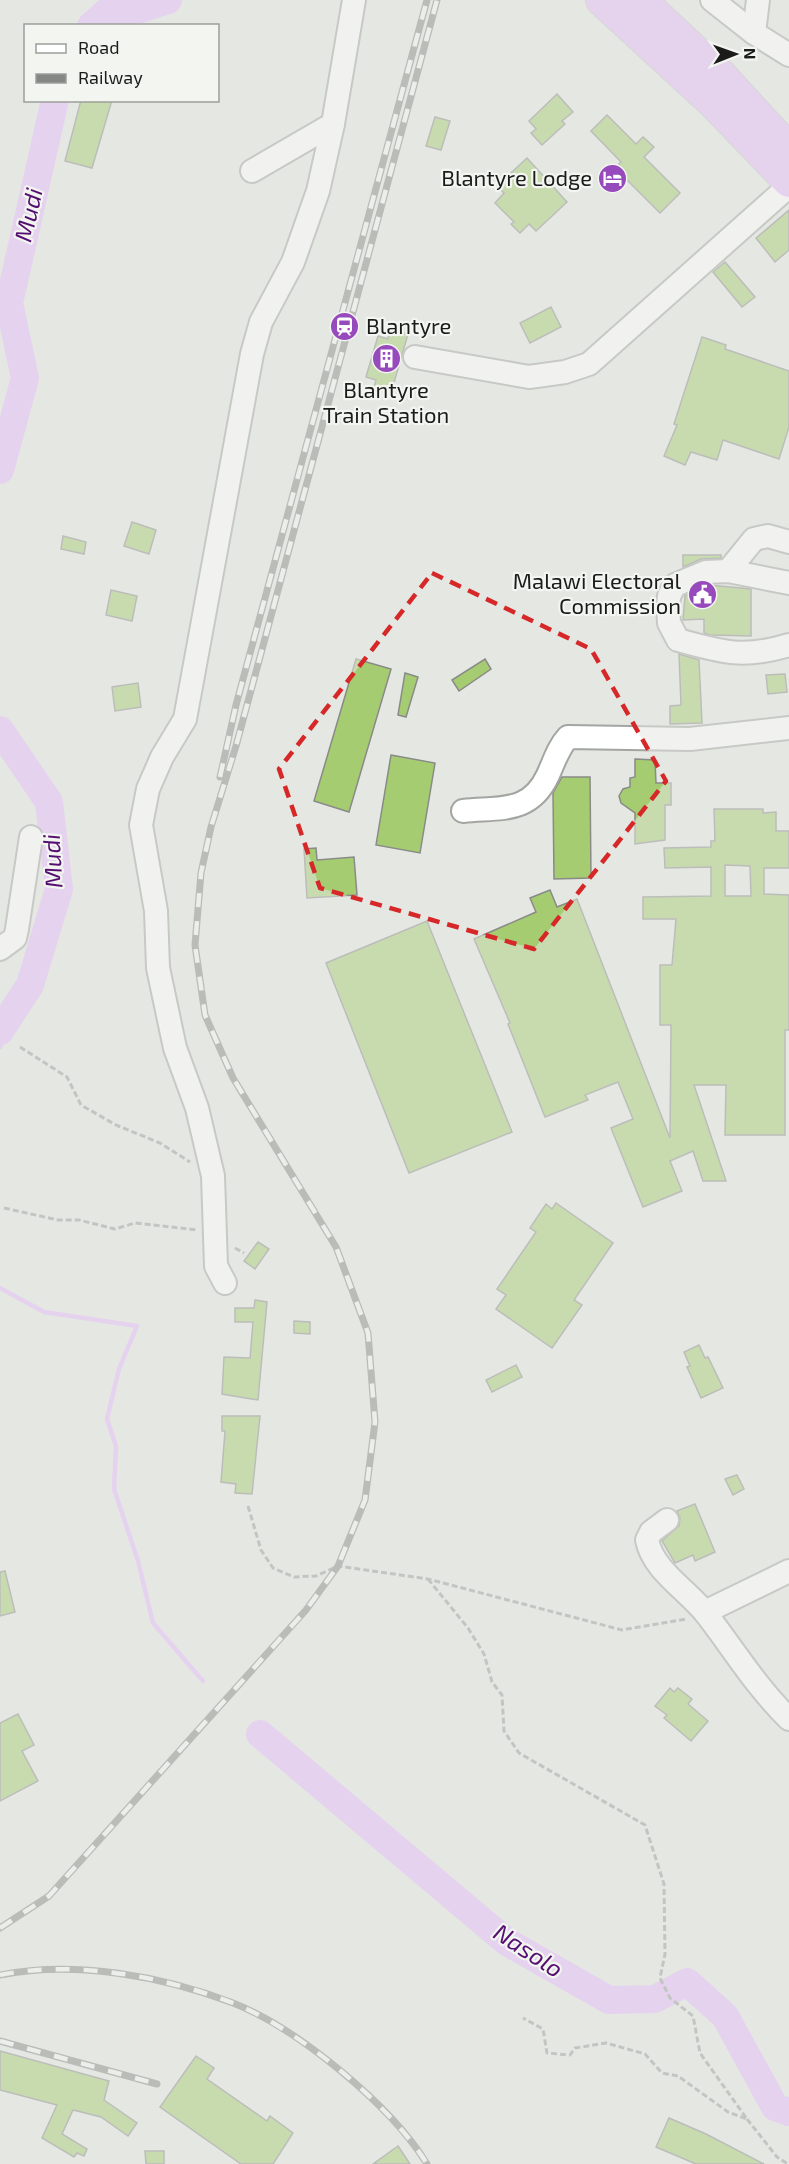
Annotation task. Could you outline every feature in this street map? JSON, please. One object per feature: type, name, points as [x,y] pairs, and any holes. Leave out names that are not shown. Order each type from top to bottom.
[{"type":"highway","points":[[602,0],[714,103],[789,181]]},
{"type":"highway","points":[[640,0],[722,77],[789,150]]},
{"type":"street","points":[[225,1283],[216,1266],[213,1176],[198,1108],[175,1048],[158,968],[156,911],[141,825],[148,789],[162,757],[185,719],[252,354],[261,322],[293,262],[318,191],[333,124],[354,0]]},
{"type":"street","points":[[712,0],[754,33],[789,55]]},
{"type":"street","points":[[754,33],[758,0]]},
{"type":"street","points":[[252,171],[333,124]]},
{"type":"street","points":[[415,357],[529,377],[565,372],[589,364],[789,186]]},
{"type":"street","points":[[728,571],[754,539],[768,536],[789,542]]},
{"type":"street","points":[[789,583],[728,571],[706,573],[675,585],[669,596],[668,607],[669,623],[678,640],[727,654],[769,651],[789,645]]},
{"type":"street","points":[[463,811],[522,805],[540,792],[562,744],[568,737],[690,739],[789,728]]},
{"type":"street","points":[[0,950],[15,938],[18,929],[31,837]]},
{"type":"street","points":[[667,1520],[651,1532],[647,1540],[649,1548],[670,1576],[705,1612],[767,1698],[789,1719]]},
{"type":"street","points":[[705,1612],[789,1571]]},
{"type":"path","points":[[20,1047],[67,1077],[81,1105],[116,1125],[160,1143],[213,1176]]},
{"type":"path","points":[[4,1208],[58,1220],[79,1220],[115,1229],[135,1223],[182,1226],[215,1234],[244,1253]]},
{"type":"path","points":[[248,1506],[261,1551],[273,1568],[294,1577],[316,1576],[338,1566],[428,1579],[622,1630],[678,1623],[705,1612]]},
{"type":"path","points":[[428,1579],[468,1628],[484,1654],[492,1682],[502,1695],[504,1731],[519,1752],[645,1825],[664,1884],[665,1954],[660,1978],[670,1998],[693,2016],[700,2053],[777,2157],[788,2164]]},
{"type":"path","points":[[523,2018],[543,2029],[548,2054],[570,2055],[575,2049],[606,2043],[645,2054],[662,2073],[678,2076],[728,2112],[747,2118]]},
{"type":"highlighted area","points":[[432,573],[591,649],[666,781],[534,949],[320,888],[279,769]]},
{"type":"building","points":[[557,94],[573,112],[562,121],[565,124],[542,145],[531,133],[536,129],[529,121]]},
{"type":"building","points":[[80,102],[111,102],[92,168],[65,161]]},
{"type":"building","points":[[607,115],[636,144],[643,137],[654,147],[644,157],[680,193],[660,213],[627,180],[616,191],[603,179],[621,162],[591,131]]},
{"type":"building","points":[[435,117],[450,121],[441,150],[426,146]]},
{"type":"building","points":[[527,158],[567,202],[536,231],[529,224],[520,233],[511,224],[514,222],[495,203],[504,193],[497,186]]},
{"type":"building","points":[[789,210],[789,250],[775,262],[756,238]]},
{"type":"building","points":[[725,262],[755,297],[742,307],[713,272]]},
{"type":"building","points":[[551,307],[561,327],[530,343],[520,323]]},
{"type":"building","name":"Blantyre Train Station","points":[[390,329],[408,334],[391,393],[374,388],[376,380],[366,377],[378,336],[388,339]]},
{"type":"building","points":[[702,337],[726,345],[725,349],[789,371],[789,427],[779,459],[723,440],[717,460],[691,452],[685,465],[664,456],[677,425],[674,424]]},
{"type":"building","points":[[132,522],[156,530],[149,554],[124,546]]},
{"type":"building","points":[[63,536],[86,542],[84,554],[61,549]]},
{"type":"building","points":[[683,555],[721,555],[721,558],[701,559],[683,567]]},
{"type":"building","points":[[709,585],[751,589],[751,636],[710,635],[704,633],[704,619],[683,620],[685,596]]},
{"type":"building","points":[[111,590],[137,596],[132,621],[106,615]]},
{"type":"building","points":[[679,654],[699,660],[702,723],[670,724],[670,706],[681,705]]},
{"type":"building","points":[[356,659],[391,669],[349,812],[314,801]]},
{"type":"building","points":[[485,659],[491,669],[459,691],[452,680]]},
{"type":"building","points":[[405,673],[418,677],[406,717],[398,715]]},
{"type":"building","points":[[785,674],[787,692],[768,694],[766,675]]},
{"type":"building","points":[[138,683],[141,707],[115,711],[112,687]]},
{"type":"building","points":[[391,755],[435,763],[420,853],[376,845]]},
{"type":"building","points":[[635,759],[655,760],[656,783],[671,783],[671,805],[665,805],[665,840],[635,844],[635,813],[621,803],[619,796],[623,789],[630,787],[630,778],[635,777]]},
{"type":"building","points":[[562,777],[590,777],[591,878],[554,879],[553,793]]},
{"type":"building","points":[[714,809],[763,809],[763,813],[776,812],[776,831],[789,831],[789,868],[764,868],[764,894],[789,895],[789,1030],[785,1030],[785,1135],[725,1135],[726,1085],[694,1085],[726,1181],[703,1181],[693,1151],[670,1161],[682,1191],[643,1207],[611,1128],[633,1119],[618,1082],[585,1095],[588,1100],[545,1117],[508,1024],[510,1023],[474,939],[536,912],[530,898],[550,890],[557,907],[577,899],[670,1138],[671,1025],[660,1025],[660,965],[672,965],[676,919],[643,919],[643,897],[711,896],[711,867],[665,868],[664,848],[711,847],[711,841],[715,841]],"holes":[[[725,865],[750,866],[751,896],[725,896]]]},
{"type":"building","points":[[316,848],[317,860],[354,857],[357,895],[307,898],[304,849]]},
{"type":"building","points":[[427,921],[512,1132],[409,1173],[326,963]]},
{"type":"building","points":[[556,1203],[613,1243],[574,1300],[582,1305],[552,1348],[496,1309],[506,1295],[497,1289],[536,1232],[530,1228],[546,1204],[552,1209]]},
{"type":"building","points":[[258,1242],[269,1249],[255,1269],[244,1261]]},
{"type":"building","points":[[255,1300],[267,1302],[258,1400],[222,1394],[224,1357],[250,1358],[253,1322],[235,1322],[235,1308],[254,1308]]},
{"type":"building","points":[[294,1321],[310,1322],[310,1334],[294,1333]]},
{"type":"building","points":[[699,1345],[705,1358],[708,1357],[723,1388],[701,1398],[687,1367],[690,1366],[684,1352]]},
{"type":"building","points":[[516,1365],[522,1377],[492,1392],[486,1380]]},
{"type":"building","points":[[222,1416],[260,1416],[252,1494],[235,1493],[236,1484],[221,1482],[225,1431],[222,1431]]},
{"type":"building","points":[[737,1475],[744,1489],[733,1495],[725,1479]]},
{"type":"building","points":[[695,1504],[715,1552],[695,1561],[693,1555],[675,1563],[662,1541],[679,1526],[680,1518],[677,1511]]},
{"type":"building","points":[[5,1571],[15,1612],[0,1616],[0,1572]]},
{"type":"building","points":[[670,1688],[674,1692],[678,1688],[692,1699],[688,1704],[708,1721],[691,1741],[664,1718],[667,1715],[655,1706]]},
{"type":"building","points":[[18,1714],[34,1745],[22,1751],[38,1781],[0,1801],[0,1723]]},
{"type":"building","points":[[0,2051],[109,2081],[104,2100],[137,2123],[128,2136],[101,2117],[73,2110],[62,2134],[87,2149],[84,2156],[77,2153],[74,2157],[42,2138],[57,2105],[0,2090]]},
{"type":"building","points":[[196,2056],[214,2068],[207,2079],[267,2121],[270,2116],[293,2133],[273,2164],[241,2164],[160,2107]]},
{"type":"building","points":[[669,2118],[764,2164],[696,2164],[656,2147]]},
{"type":"building","points":[[398,2146],[410,2164],[373,2164]]},
{"type":"building","points":[[145,2151],[164,2151],[164,2164],[146,2164]]},
{"type":"waterway","name":"Mudi","points":[[93,24],[108,11],[141,9],[168,0]]},
{"type":"waterway","name":"Mudi","points":[[0,470],[25,378],[9,303],[55,102]]},
{"type":"waterway","name":"Mudi","points":[[0,730],[49,802],[59,889],[30,985],[0,1031]]},
{"type":"waterway","name":"Mudi","points":[[0,744],[59,815],[62,874],[46,950],[0,1047]]},
{"type":"waterway","points":[[0,1288],[44,1312],[137,1326],[119,1369],[107,1419],[116,1446],[114,1489],[138,1561],[153,1623],[203,1681]]},
{"type":"waterway","name":"Nasolo","points":[[260,1734],[507,1942],[609,2000],[655,1999],[687,1982],[725,2016],[775,2107],[789,2112]]},
{"type":"railway","points":[[220,777],[236,705],[427,0]]},
{"type":"railway","points":[[0,1928],[49,1896],[306,1610],[338,1566],[365,1500],[375,1422],[368,1333],[336,1247],[233,1078],[205,1015],[195,945],[201,873],[211,827],[236,746],[437,0]]},
{"type":"railway","points":[[0,1975],[58,1969],[118,1973],[177,1985],[233,2003],[285,2030],[341,2071],[391,2117],[427,2164]]},
{"type":"railway","points":[[0,2041],[157,2084]]},
{"type":"place","name":"Blantyre Lodge","points":[[613,178]]},
{"type":"place","name":"Blantyre","points":[[345,326]]},
{"type":"place","name":"Blantyre Train Station","points":[[386,358]]},
{"type":"place","name":"Malawi Electoral Commission","points":[[702,594]]}]
